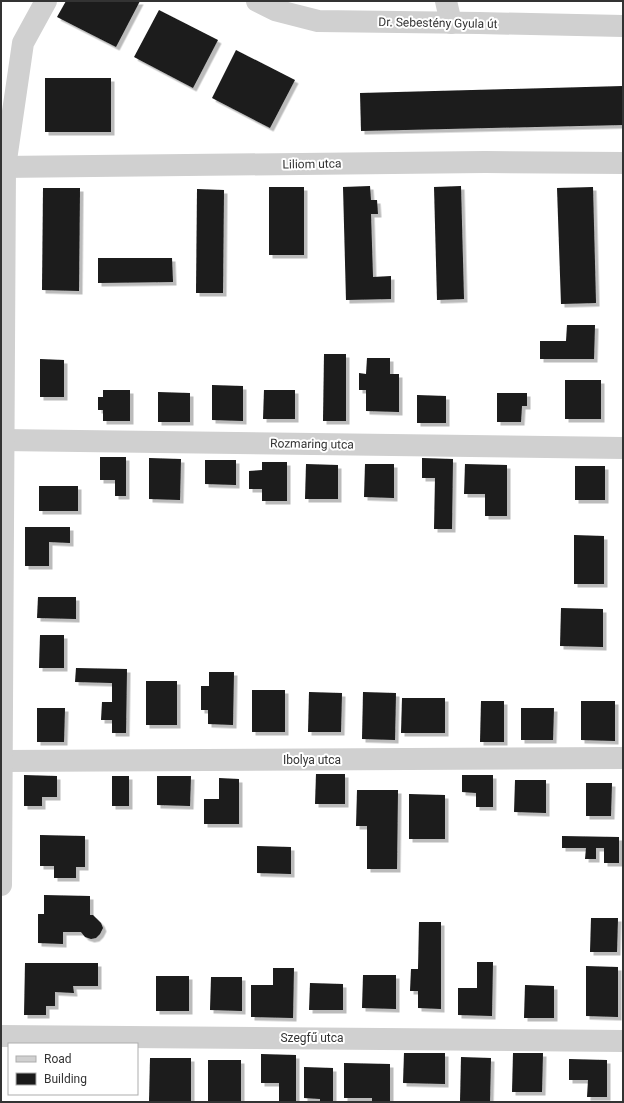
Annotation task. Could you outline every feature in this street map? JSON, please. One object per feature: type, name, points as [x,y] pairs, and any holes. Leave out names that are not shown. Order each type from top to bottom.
[{"type":"street","points":[[1,885],[3,167],[23,43],[46,1]]},
{"type":"street","name":"Dr. Sebestény Gyula út","points":[[257,1],[275,10],[318,21],[623,26]]},
{"type":"street","points":[[446,1],[451,23]]},
{"type":"street","name":"Liliom utca","points":[[3,167],[485,162],[623,163]]},
{"type":"street","name":"Rozmaring utca","points":[[2,440],[623,448]]},
{"type":"street","name":"Ibolya utca","points":[[1,761],[623,758]]},
{"type":"street","name":"Szegfű utca","points":[[1,1036],[623,1041]]},
{"type":"building","points":[[66,1],[140,1],[116,47],[57,17]]},
{"type":"building","points":[[159,10],[218,40],[193,88],[134,57]]},
{"type":"building","points":[[236,50],[295,80],[270,128],[212,98]]},
{"type":"building","points":[[45,78],[111,78],[111,132],[45,132]]},
{"type":"building","points":[[623,86],[623,125],[361,131],[360,93]]},
{"type":"building","points":[[370,186],[371,200],[377,200],[378,214],[371,214],[373,277],[391,276],[391,299],[346,300],[343,187]]},
{"type":"building","points":[[461,186],[464,299],[437,300],[434,187]]},
{"type":"building","points":[[269,187],[304,187],[304,255],[269,255]]},
{"type":"building","points":[[593,187],[596,303],[561,304],[557,188]]},
{"type":"building","points":[[43,188],[80,188],[79,291],[42,290]]},
{"type":"building","points":[[197,189],[224,190],[223,293],[196,293]]},
{"type":"building","points":[[98,258],[172,258],[173,282],[98,283]]},
{"type":"building","points":[[567,325],[595,325],[594,359],[540,359],[540,341],[566,341]]},
{"type":"building","points":[[324,354],[346,354],[346,421],[323,421]]},
{"type":"building","points":[[367,358],[390,358],[390,374],[399,374],[399,412],[366,411],[366,390],[359,390],[359,373],[366,374]]},
{"type":"building","points":[[40,359],[64,360],[64,397],[40,397]]},
{"type":"building","points":[[565,380],[601,380],[601,419],[565,419]]},
{"type":"building","points":[[212,385],[243,386],[243,421],[212,420]]},
{"type":"building","points":[[103,390],[130,390],[130,421],[103,421],[103,410],[98,410],[98,397],[103,397]]},
{"type":"building","points":[[264,390],[295,390],[295,419],[263,419]]},
{"type":"building","points":[[158,392],[190,393],[190,422],[158,422]]},
{"type":"building","points":[[497,393],[527,393],[527,406],[522,406],[521,422],[497,422]]},
{"type":"building","points":[[417,395],[446,396],[446,423],[417,423]]},
{"type":"building","points":[[100,457],[126,457],[126,496],[115,496],[115,480],[100,480]]},
{"type":"building","points":[[149,458],[181,459],[180,500],[149,499]]},
{"type":"building","points":[[422,458],[453,459],[452,529],[434,529],[435,478],[422,478]]},
{"type":"building","points":[[205,460],[236,460],[236,485],[205,484]]},
{"type":"building","points":[[262,462],[287,462],[287,501],[262,501],[262,489],[249,489],[249,471],[262,470]]},
{"type":"building","points":[[306,464],[338,465],[338,499],[305,499]]},
{"type":"building","points":[[365,464],[394,464],[394,498],[364,497]]},
{"type":"building","points":[[465,464],[507,465],[507,516],[485,516],[485,494],[464,494]]},
{"type":"building","points":[[575,466],[605,466],[605,500],[575,500]]},
{"type":"building","points":[[39,486],[78,486],[78,511],[39,511]]},
{"type":"building","points":[[25,527],[70,527],[70,543],[49,542],[49,566],[25,566]]},
{"type":"building","points":[[574,535],[604,536],[604,584],[574,584]]},
{"type":"building","points":[[38,597],[76,597],[76,619],[37,618]]},
{"type":"building","points":[[561,608],[603,609],[603,647],[560,646]]},
{"type":"building","points":[[40,635],[64,635],[64,668],[39,668]]},
{"type":"building","points":[[76,668],[127,669],[126,733],[112,733],[112,720],[101,720],[102,702],[112,702],[112,683],[75,682]]},
{"type":"building","points":[[209,672],[234,672],[233,725],[208,724],[208,710],[201,710],[201,686],[209,686]]},
{"type":"building","points":[[146,681],[177,681],[177,725],[146,725]]},
{"type":"building","points":[[252,690],[285,690],[285,732],[252,732]]},
{"type":"building","points":[[309,692],[342,693],[341,732],[308,732]]},
{"type":"building","points":[[363,692],[396,693],[395,740],[362,739]]},
{"type":"building","points":[[402,698],[445,698],[445,733],[401,733]]},
{"type":"building","points":[[481,701],[504,701],[504,742],[480,742]]},
{"type":"building","points":[[581,701],[615,701],[615,741],[581,740]]},
{"type":"building","points":[[37,708],[65,708],[64,742],[37,742]]},
{"type":"building","points":[[521,708],[554,708],[553,740],[521,740]]},
{"type":"building","points":[[316,774],[345,774],[345,804],[315,804]]},
{"type":"building","points":[[24,775],[57,776],[57,797],[42,797],[42,806],[24,806]]},
{"type":"building","points":[[462,775],[493,775],[493,807],[476,807],[476,793],[462,792]]},
{"type":"building","points":[[112,776],[129,776],[129,806],[112,806]]},
{"type":"building","points":[[157,776],[191,776],[190,806],[157,805]]},
{"type":"building","points":[[219,778],[239,779],[239,824],[204,824],[204,799],[219,799]]},
{"type":"building","points":[[515,780],[546,780],[546,813],[514,812]]},
{"type":"building","points":[[586,783],[612,783],[611,816],[586,816]]},
{"type":"building","points":[[357,790],[398,790],[397,869],[367,869],[367,826],[356,826]]},
{"type":"building","points":[[409,794],[445,795],[445,839],[409,839]]},
{"type":"building","points":[[40,835],[85,836],[85,867],[76,867],[76,878],[54,878],[54,866],[40,866]]},
{"type":"building","points":[[562,836],[619,837],[619,863],[604,863],[604,848],[596,848],[596,859],[585,859],[586,848],[562,848]]},
{"type":"building","points":[[257,846],[291,847],[291,874],[257,873]]},
{"type":"building","points":[[44,895],[90,896],[90,915],[93,915],[101,923],[103,928],[100,934],[96,938],[91,939],[85,937],[81,932],[63,932],[63,944],[38,943],[38,914],[44,914]]},
{"type":"building","points":[[591,918],[618,918],[617,952],[590,952]]},
{"type":"building","points":[[419,922],[441,922],[441,1009],[418,1008],[418,991],[410,991],[411,969],[418,969]]},
{"type":"building","points":[[477,962],[493,962],[492,1016],[458,1015],[458,988],[477,988]]},
{"type":"building","points":[[25,963],[98,963],[98,986],[73,986],[74,993],[55,992],[55,1006],[46,1006],[46,1015],[24,1015]]},
{"type":"building","points":[[586,966],[618,967],[618,1017],[586,1016]]},
{"type":"building","points":[[273,968],[294,968],[293,1018],[251,1017],[251,985],[273,985]]},
{"type":"building","points":[[363,975],[396,975],[396,1009],[362,1008]]},
{"type":"building","points":[[156,976],[189,976],[189,1011],[156,1011]]},
{"type":"building","points":[[211,977],[242,977],[242,1011],[210,1010]]},
{"type":"building","points":[[310,983],[343,984],[343,1010],[309,1010]]},
{"type":"building","points":[[525,985],[554,986],[554,1018],[524,1018]]},
{"type":"building","points":[[404,1053],[445,1053],[445,1084],[403,1083]]},
{"type":"building","points":[[513,1053],[543,1053],[542,1092],[512,1092]]},
{"type":"building","points":[[261,1054],[296,1055],[296,1102],[279,1102],[279,1083],[261,1083]]},
{"type":"building","points":[[461,1057],[491,1058],[490,1102],[460,1102]]},
{"type":"building","points":[[150,1058],[191,1058],[191,1102],[149,1102]]},
{"type":"building","points":[[569,1059],[607,1060],[607,1097],[587,1097],[588,1080],[569,1080]]},
{"type":"building","points":[[208,1060],[241,1060],[241,1102],[208,1102]]},
{"type":"building","points":[[344,1063],[390,1064],[390,1102],[372,1102],[372,1098],[344,1098]]},
{"type":"building","points":[[304,1067],[333,1068],[333,1102],[320,1102],[320,1099],[304,1098]]}]
